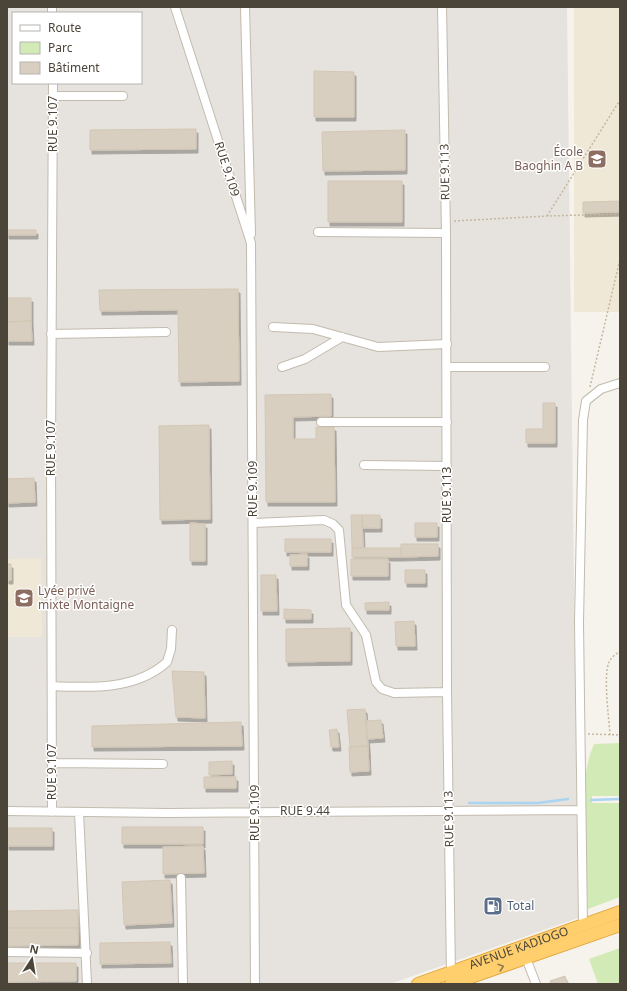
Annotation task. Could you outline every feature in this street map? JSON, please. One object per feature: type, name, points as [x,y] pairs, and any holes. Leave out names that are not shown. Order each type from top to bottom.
[{"type":"highway","name":"AVENUE KADIOGO","points":[[451,980],[522,947],[620,912]]},
{"type":"highway","name":"AVENUE KADIOGO","points":[[418,984],[451,980],[526,959],[620,925]]},
{"type":"street","name":"RUE 9.109","points":[[175,7],[251,243],[256,811],[255,984]]},
{"type":"street","points":[[245,7],[251,243]]},
{"type":"street","name":"RUE 9.113","points":[[442,7],[448,367],[447,692],[451,980]]},
{"type":"street","name":"RUE 9.107","points":[[52,812],[51,334],[53,84]]},
{"type":"street","points":[[54,96],[123,96]]},
{"type":"street","points":[[318,232],[446,233]]},
{"type":"street","points":[[273,327],[313,329],[378,347],[447,344]]},
{"type":"street","points":[[51,334],[166,332]]},
{"type":"street","points":[[282,367],[305,359],[342,337]]},
{"type":"street","points":[[448,367],[544,367]]},
{"type":"street","points":[[582,925],[578,624],[583,420],[586,401],[601,389],[620,383]]},
{"type":"street","points":[[321,422],[447,422]]},
{"type":"street","points":[[364,465],[447,466]]},
{"type":"street","points":[[253,523],[324,520],[333,524],[339,530],[346,605],[366,636],[376,682],[382,689],[394,693],[447,692]]},
{"type":"street","points":[[52,686],[77,687],[120,685],[136,680],[167,662],[171,649],[172,630]]},
{"type":"street","points":[[53,763],[162,764]]},
{"type":"street","name":"RUE 9.44","points":[[7,811],[580,810]]},
{"type":"street","points":[[79,812],[87,952],[87,984]]},
{"type":"street","points":[[182,878],[184,984]]},
{"type":"street","points":[[522,947],[536,984]]},
{"type":"street","points":[[7,952],[87,952]]},
{"type":"path","points":[[547,216],[620,100]]},
{"type":"path","points":[[446,222],[547,216],[620,214]]},
{"type":"path","points":[[586,401],[620,259]]},
{"type":"path","points":[[610,735],[607,673],[609,662],[616,653],[620,652]]},
{"type":"path","points":[[580,734],[620,734]]},
{"type":"shaded area","points":[[7,7],[567,7],[578,918],[390,984],[7,984]]},
{"type":"shaded area","name":"École Baoghin A B","points":[[574,7],[620,7],[620,312],[574,312]]},
{"type":"shaded area","name":"Lyée privé mixte Montaigne","points":[[41,558],[42,637],[7,637],[7,559]]},
{"type":"green space","points":[[620,743],[620,796],[592,796],[592,803],[620,803],[620,897],[588,909],[583,803],[588,762],[594,744]]},
{"type":"green space","points":[[620,948],[620,984],[598,984],[589,959]]},
{"type":"building","points":[[314,71],[354,72],[354,117],[314,117]]},
{"type":"building","points":[[196,129],[196,149],[90,150],[90,130]]},
{"type":"building","points":[[405,130],[405,170],[323,171],[322,132]]},
{"type":"building","points":[[328,181],[402,181],[402,222],[328,222]]},
{"type":"building","points":[[620,201],[620,212],[583,213],[583,202]]},
{"type":"building","points":[[7,230],[36,230],[36,235],[7,235]]},
{"type":"building","points":[[238,289],[239,381],[179,382],[178,310],[100,311],[99,290]]},
{"type":"building","points":[[7,298],[31,298],[31,321],[7,322]]},
{"type":"building","points":[[31,321],[32,341],[7,341],[7,322]]},
{"type":"building","points":[[331,394],[331,416],[293,417],[293,439],[316,439],[316,427],[334,427],[335,502],[266,502],[265,395]]},
{"type":"building","points":[[543,403],[555,403],[555,443],[526,443],[526,429],[543,429]]},
{"type":"building","points":[[209,425],[210,519],[160,520],[159,426]]},
{"type":"building","points":[[34,478],[35,502],[7,503],[7,479]]},
{"type":"building","points":[[351,515],[362,515],[363,548],[352,548]]},
{"type":"building","points":[[362,515],[380,515],[380,528],[363,528]]},
{"type":"building","points":[[190,523],[205,524],[205,561],[190,561]]},
{"type":"building","points":[[415,523],[437,523],[437,537],[415,537]]},
{"type":"building","points":[[285,539],[331,539],[331,552],[285,552]]},
{"type":"building","points":[[401,544],[438,544],[438,556],[401,557]]},
{"type":"building","points":[[352,548],[401,548],[401,557],[352,557]]},
{"type":"building","points":[[307,554],[307,566],[290,566],[290,555]]},
{"type":"building","points":[[351,559],[388,559],[388,576],[351,576]]},
{"type":"building","points":[[7,564],[11,564],[11,580],[7,580]]},
{"type":"building","points":[[405,570],[425,570],[425,583],[405,583]]},
{"type":"building","points":[[261,575],[276,575],[277,611],[261,611]]},
{"type":"building","points":[[389,602],[389,610],[365,610],[365,603]]},
{"type":"building","points":[[284,609],[311,610],[311,619],[284,619]]},
{"type":"building","points":[[414,621],[415,646],[396,646],[395,622]]},
{"type":"building","points":[[350,628],[350,661],[286,662],[286,629]]},
{"type":"building","points":[[172,671],[204,672],[205,718],[176,717]]},
{"type":"building","points":[[365,709],[368,746],[350,747],[347,710]]},
{"type":"building","points":[[381,720],[383,738],[367,739],[366,721]]},
{"type":"building","points":[[241,722],[242,746],[92,747],[92,726]]},
{"type":"building","points":[[337,729],[339,747],[331,747],[329,730]]},
{"type":"building","points":[[368,746],[369,771],[350,772],[349,747]]},
{"type":"building","points":[[232,761],[232,774],[209,775],[209,762]]},
{"type":"building","points":[[204,777],[236,777],[236,788],[204,788]]},
{"type":"building","points":[[122,827],[203,827],[203,844],[122,844]]},
{"type":"building","points":[[7,828],[52,828],[52,846],[7,846]]},
{"type":"building","points":[[203,846],[204,873],[163,874],[163,847]]},
{"type":"building","points":[[170,880],[172,923],[124,925],[122,882]]},
{"type":"building","points":[[78,910],[78,928],[7,928],[7,911]]},
{"type":"building","points":[[7,928],[78,928],[78,945],[7,946]]},
{"type":"building","points":[[170,942],[171,963],[100,964],[100,943]]},
{"type":"building","points":[[7,963],[76,963],[76,981],[7,982]]},
{"type":"building","points":[[565,976],[568,984],[551,984],[550,981]]},
{"type":"waterway","points":[[469,803],[538,803],[568,799]]},
{"type":"waterway","points":[[591,800],[620,799]]},
{"type":"place","name":"École Baoghin A B","points":[[597,159]]},
{"type":"place","name":"Lyée privé mixte Montaigne","points":[[24,598]]},
{"type":"place","name":"Total","points":[[493,906]]}]
